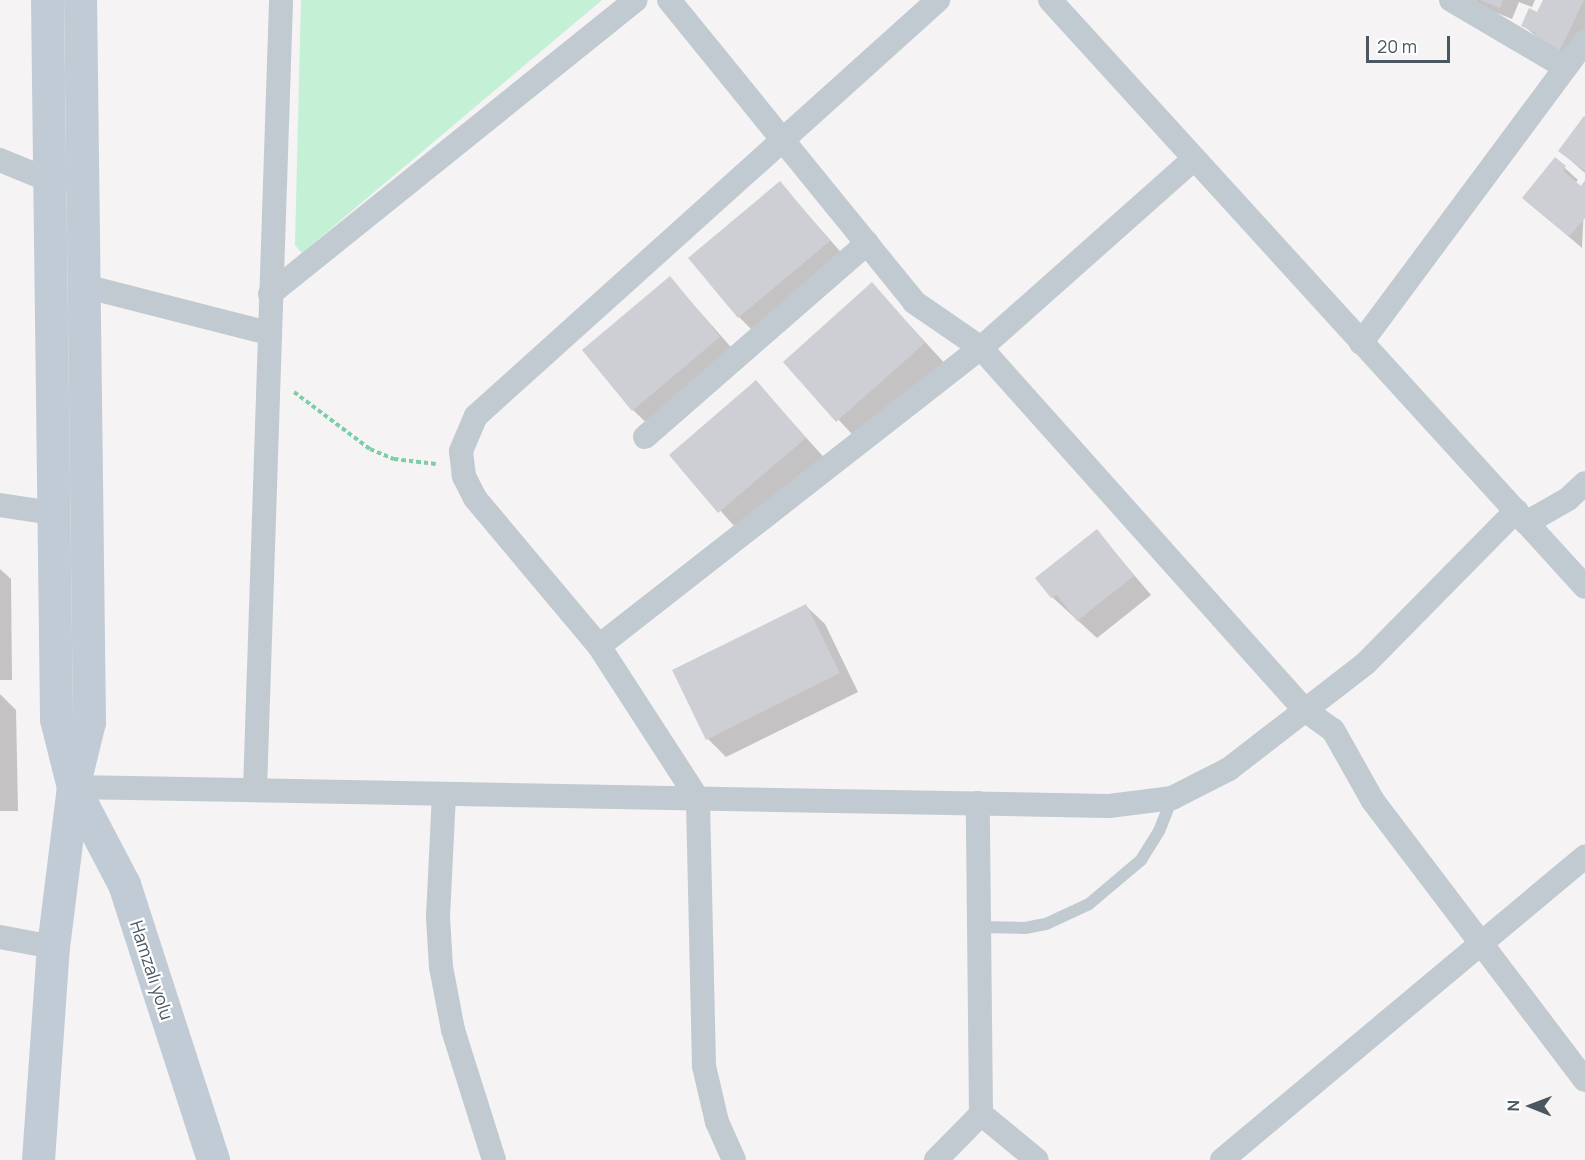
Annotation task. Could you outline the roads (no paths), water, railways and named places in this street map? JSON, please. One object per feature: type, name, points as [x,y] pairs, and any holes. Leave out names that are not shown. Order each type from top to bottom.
[{"type":"street","points":[[46,0],[56,719],[73,787]]},
{"type":"street","points":[[38,1160],[53,947],[73,787],[89,722],[80,0]]},
{"type":"street","points":[[255,790],[268,333],[281,0]]},
{"type":"street","points":[[270,294],[636,0]]},
{"type":"street","points":[[669,0],[914,302],[981,348],[1305,711],[1333,730],[1373,801],[1585,1080]]},
{"type":"street","points":[[734,1160],[717,1122],[704,1066],[698,799],[599,646],[475,498],[461,464],[464,438],[476,416],[781,138],[938,0]]},
{"type":"street","points":[[1050,0],[1585,587]]},
{"type":"street","points":[[1451,0],[1565,67]]},
{"type":"street","points":[[1361,343],[1585,41]]},
{"type":"street","points":[[599,646],[981,348],[1194,159]]},
{"type":"street","points":[[0,160],[49,180],[82,178]]},
{"type":"street","points":[[645,437],[867,243]]},
{"type":"street","points":[[84,286],[268,333]]},
{"type":"street","points":[[73,787],[1109,806],[1172,798],[1229,769],[1366,663],[1521,517],[1568,499],[1585,483]]},
{"type":"street","points":[[0,505],[53,513]]},
{"type":"street","name":"Hamzalı yolu","points":[[73,787],[124,884],[213,1160]]},
{"type":"street","points":[[444,794],[438,917],[441,968],[453,1030],[494,1160]]},
{"type":"street","points":[[936,1160],[981,1114],[978,803]]},
{"type":"street","points":[[1222,1160],[1585,857]]},
{"type":"street","points":[[0,937],[53,947]]},
{"type":"street","points":[[981,1114],[1037,1160]]},
{"type":"lane","points":[[980,927],[1024,928],[1046,924],[1089,904],[1141,860],[1159,831],[1172,798]]}]
